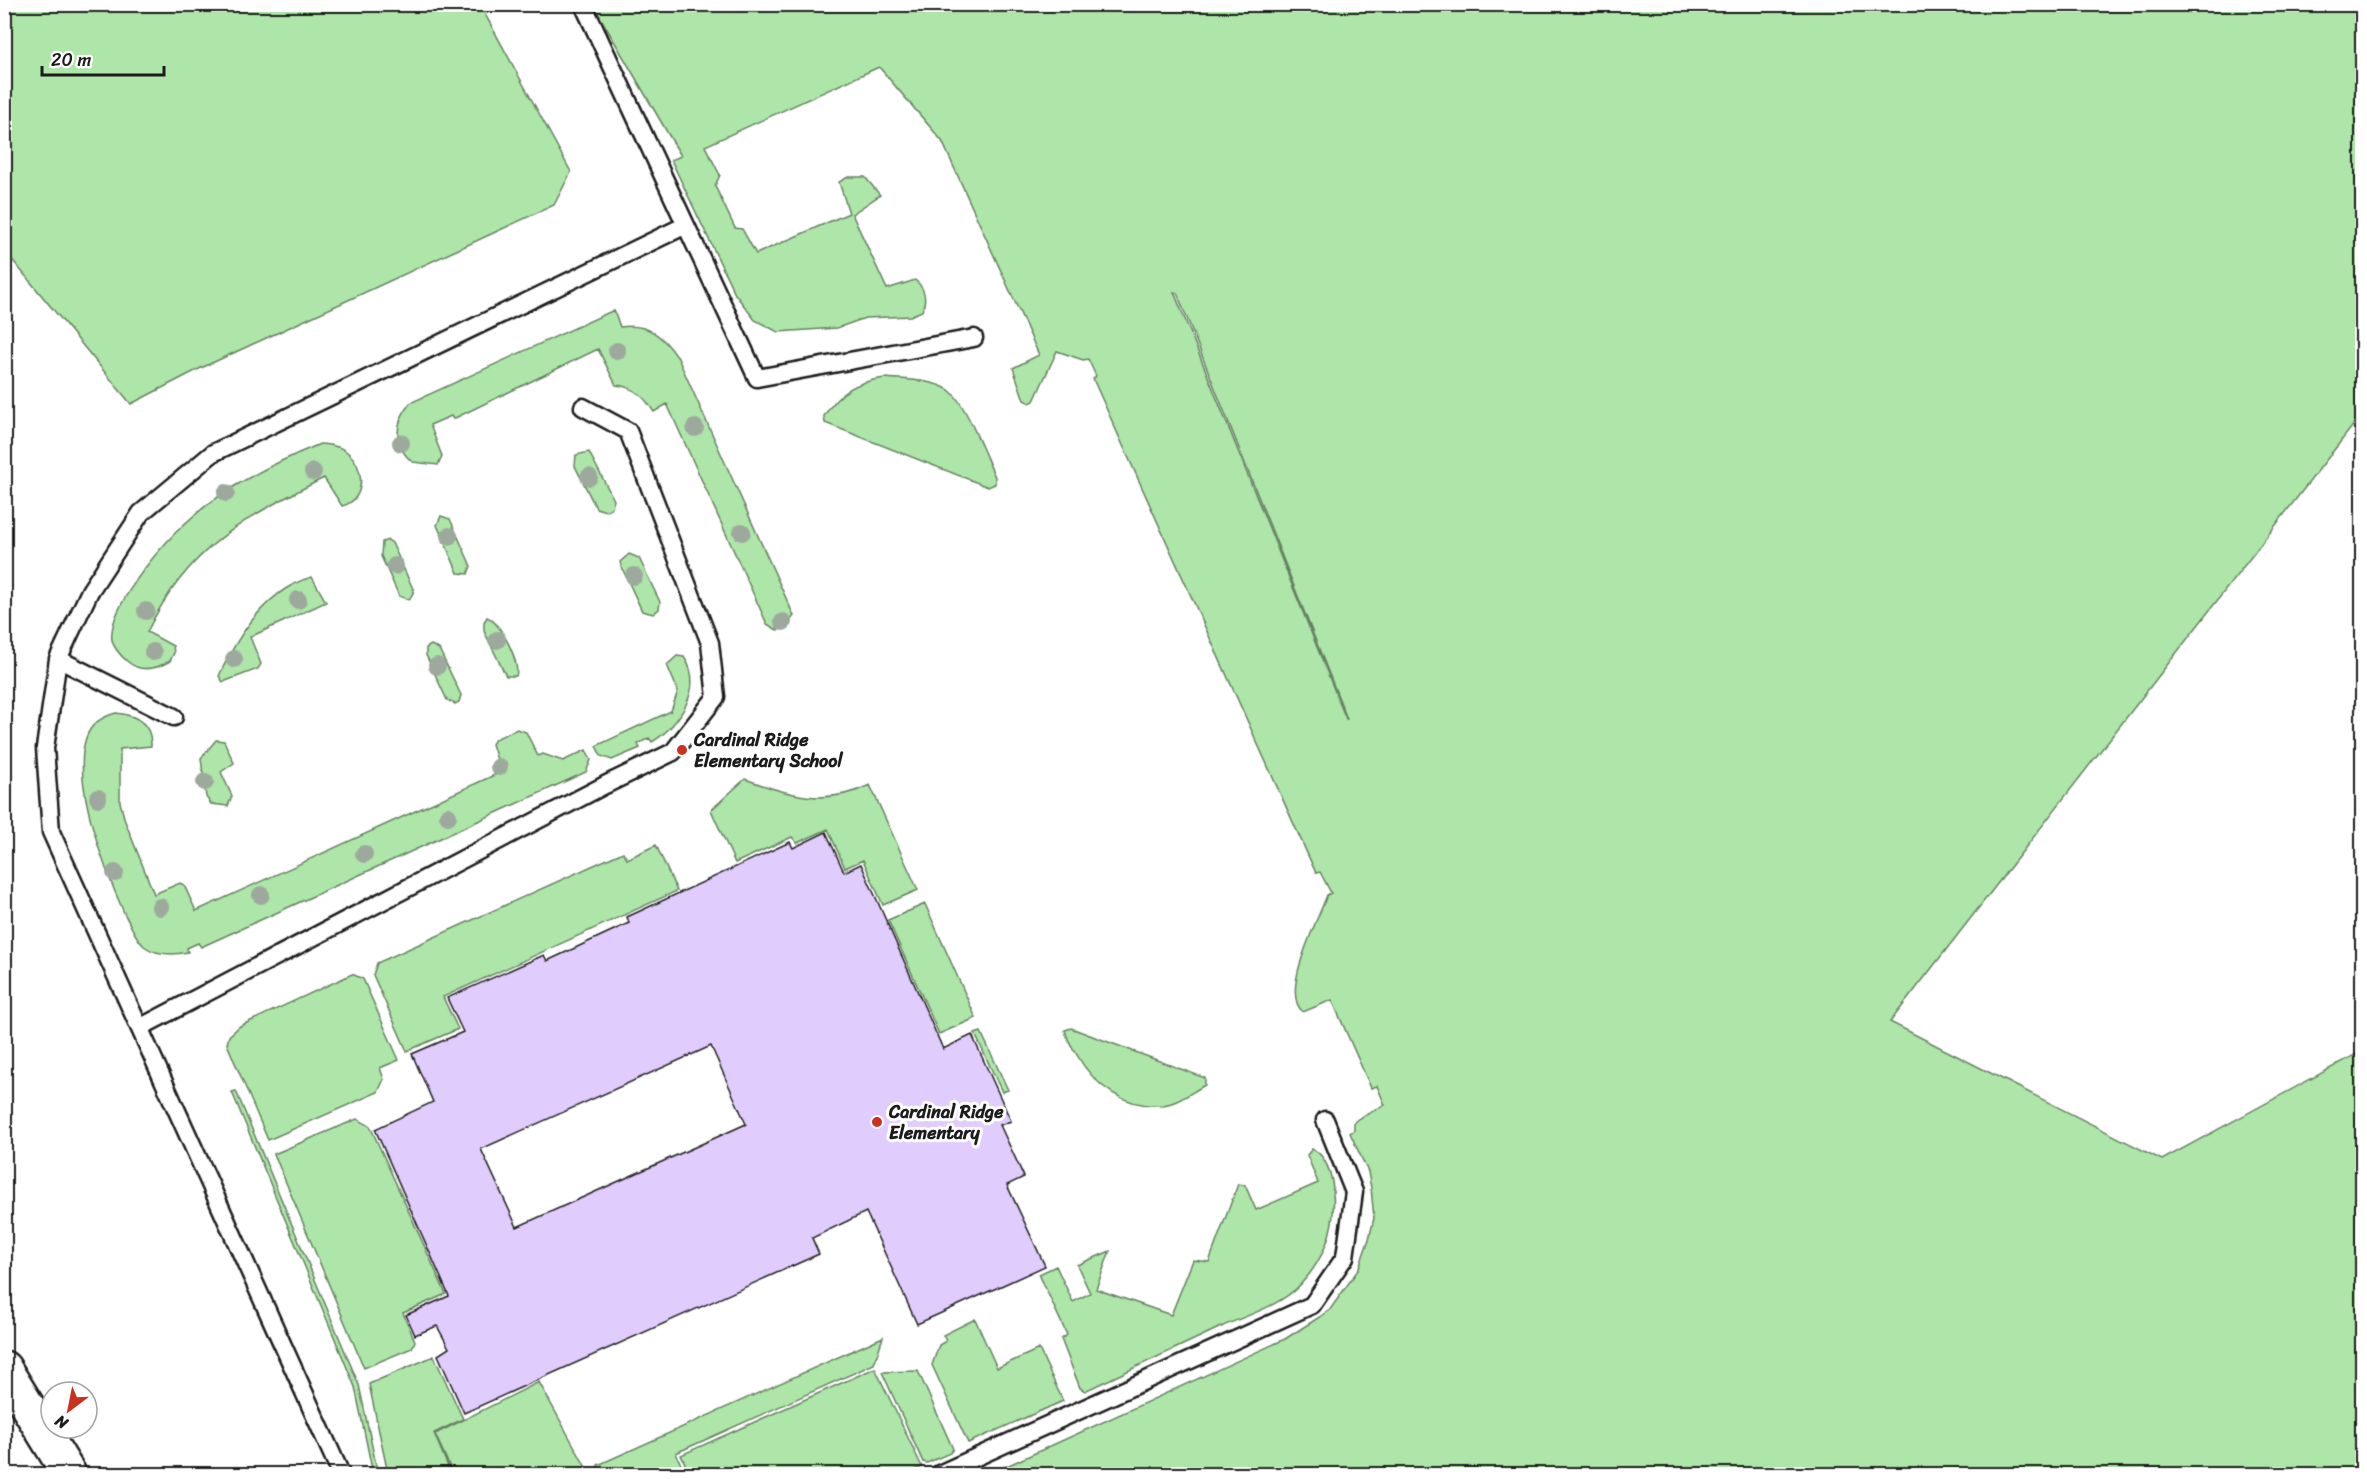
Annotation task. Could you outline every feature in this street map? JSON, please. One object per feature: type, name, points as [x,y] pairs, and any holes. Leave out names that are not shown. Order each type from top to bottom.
[{"type":"main road","points":[[4,1368],[69,1474]]},
{"type":"lane","points":[[583,4],[757,378],[974,338]]},
{"type":"lane","points":[[340,1474],[141,1027],[51,832],[45,748],[58,659],[90,591],[141,513],[213,453],[684,225]]},
{"type":"lane","points":[[141,1027],[605,784],[673,752],[716,698],[710,643],[627,431],[583,407]]},
{"type":"lane","points":[[58,659],[174,717]]},
{"type":"lane","points":[[939,1474],[1312,1305],[1345,1257],[1354,1192],[1325,1120]]},
{"type":"green space","points":[[4,5],[480,5],[571,172],[554,205],[199,369],[131,404],[5,251]]},
{"type":"green space","points":[[593,5],[2362,5],[2362,414],[1890,1022],[2162,1160],[2362,1051],[2362,1474],[989,1474],[1285,1339],[1329,1311],[1358,1270],[1374,1218],[1368,1172],[1350,1133],[1354,1130],[1354,1122],[1385,1105],[1377,1086],[1371,1088],[1332,1000],[1303,1012],[1297,1003],[1295,989],[1303,956],[1327,895],[1331,893],[1320,872],[1316,873],[1093,379],[1096,376],[1088,359],[1083,360],[1057,351],[1034,401],[1030,403],[1024,400],[1013,368],[1039,355],[942,141],[879,67],[705,146],[720,175],[715,186],[735,228],[742,229],[756,254],[849,213],[839,182],[848,177],[865,177],[880,195],[852,214],[887,289],[915,280],[924,294],[925,302],[922,311],[910,316],[865,318],[837,328],[778,332],[755,320],[735,294],[671,160],[681,156]],"holes":[[[1174,292],[1177,293],[1347,719]]]},
{"type":"green space","points":[[614,310],[620,327],[639,327],[654,332],[678,358],[794,616],[784,629],[777,630],[767,624],[667,404],[654,412],[638,393],[616,385],[598,349],[453,419],[451,416],[430,425],[442,456],[438,465],[413,462],[402,449],[398,434],[399,426],[410,403]]},
{"type":"green space","points":[[885,378],[926,382],[949,390],[968,417],[995,477],[995,484],[988,487],[825,423],[824,416],[842,394],[865,382]]},
{"type":"green space","points":[[320,444],[341,448],[353,458],[361,482],[356,497],[350,503],[342,506],[324,478],[268,507],[221,538],[200,556],[181,578],[163,603],[147,632],[173,646],[174,653],[170,661],[154,668],[143,669],[125,660],[112,640],[112,629],[116,617],[130,590],[164,545],[198,512],[236,485]]},
{"type":"green space","points":[[589,452],[614,500],[612,507],[606,511],[596,508],[575,466],[576,455]]},
{"type":"green space","points":[[441,516],[450,519],[471,566],[468,574],[458,573],[437,525]]},
{"type":"green space","points":[[388,540],[392,543],[414,591],[409,600],[399,596],[381,556],[382,542]]},
{"type":"green space","points":[[629,554],[639,558],[660,602],[659,609],[653,614],[642,611],[622,568],[620,562]]},
{"type":"green space","points":[[312,577],[326,602],[250,637],[261,664],[258,669],[223,682],[219,676],[226,661],[255,616],[281,592]]},
{"type":"green space","points":[[487,617],[498,626],[508,643],[517,670],[516,676],[506,676],[484,631],[484,622]]},
{"type":"green space","points":[[431,645],[439,649],[461,695],[459,702],[455,704],[447,700],[426,655],[426,648]]},
{"type":"green space","points":[[677,656],[684,657],[690,669],[692,681],[686,705],[680,716],[652,742],[649,738],[638,744],[640,748],[612,760],[601,756],[596,746],[671,711],[678,691],[667,665]]},
{"type":"green space","points":[[116,713],[136,718],[146,726],[151,738],[151,746],[120,749],[120,802],[125,821],[154,894],[180,883],[184,885],[196,911],[501,772],[492,744],[495,739],[517,729],[526,732],[538,756],[543,754],[563,761],[586,750],[591,760],[586,772],[201,947],[198,943],[187,948],[188,952],[165,954],[154,952],[144,946],[133,931],[100,852],[87,803],[83,779],[86,738],[98,721]]},
{"type":"green space","points":[[216,740],[224,741],[234,763],[221,772],[232,796],[228,806],[211,804],[206,797],[201,758]]},
{"type":"green space","points":[[745,779],[792,794],[822,797],[853,792],[870,785],[918,890],[883,905],[863,860],[845,868],[828,829],[797,843],[792,837],[735,863],[711,810]]},
{"type":"green space","points":[[656,845],[677,891],[443,997],[458,1029],[407,1051],[373,975],[377,963],[623,852],[627,859]]},
{"type":"green space","points":[[925,904],[976,1018],[939,1034],[888,920]]},
{"type":"green space","points":[[352,974],[363,979],[399,1060],[380,1068],[384,1079],[378,1092],[268,1140],[227,1044],[229,1036],[240,1026]]},
{"type":"green space","points":[[1071,1028],[1205,1078],[1205,1085],[1169,1104],[1149,1105],[1124,1099],[1102,1086],[1084,1066],[1067,1037],[1065,1030]]},
{"type":"green space","points":[[981,1032],[1008,1090],[1002,1092],[975,1034]]},
{"type":"green space","points":[[236,1091],[359,1385],[378,1474],[373,1474],[355,1387],[232,1092]]},
{"type":"green space","points":[[357,1119],[370,1126],[446,1294],[403,1313],[415,1341],[412,1348],[364,1368],[274,1154]]},
{"type":"green space","points":[[1312,1149],[1325,1161],[1330,1174],[1333,1186],[1333,1217],[1327,1241],[1317,1263],[1301,1284],[1284,1298],[1264,1309],[1085,1391],[1080,1388],[1061,1339],[1067,1335],[1039,1274],[1056,1266],[1073,1302],[1090,1293],[1077,1265],[1110,1251],[1096,1289],[1171,1315],[1193,1260],[1209,1262],[1238,1184],[1245,1185],[1256,1210],[1318,1183],[1307,1155]]},
{"type":"green space","points":[[975,1319],[997,1368],[1039,1349],[1063,1401],[968,1443],[932,1365],[939,1345],[946,1341],[943,1335]]},
{"type":"green space","points":[[883,1337],[874,1364],[676,1453],[685,1474],[590,1474],[598,1471],[598,1465]]},
{"type":"green space","points":[[434,1356],[463,1419],[434,1433],[451,1474],[388,1474],[369,1384]]},
{"type":"green space","points":[[875,1368],[922,1467],[905,1474],[690,1474],[681,1455]]},
{"type":"green space","points":[[918,1371],[953,1449],[950,1453],[927,1463],[923,1462],[882,1372]]},
{"type":"green space","points":[[539,1382],[589,1473],[453,1474],[435,1434]]},
{"type":"building","name":"Cardinal Ridge Elementary","points":[[826,832],[844,872],[861,864],[943,1049],[972,1035],[1011,1121],[1000,1125],[1024,1177],[1007,1185],[1045,1266],[917,1324],[866,1212],[812,1238],[819,1254],[464,1413],[438,1355],[449,1348],[437,1326],[415,1335],[406,1315],[449,1296],[375,1129],[433,1102],[412,1054],[463,1032],[447,998],[544,955],[547,961],[629,923],[627,917],[790,842],[793,848]],"holes":[[[711,1046],[746,1124],[517,1227],[481,1149]]]},
{"type":"place","name":"Cardinal Ridge Elementary School","points":[[682,750]]},
{"type":"place","name":"Cardinal Ridge Elementary","points":[[877,1122]]}]
